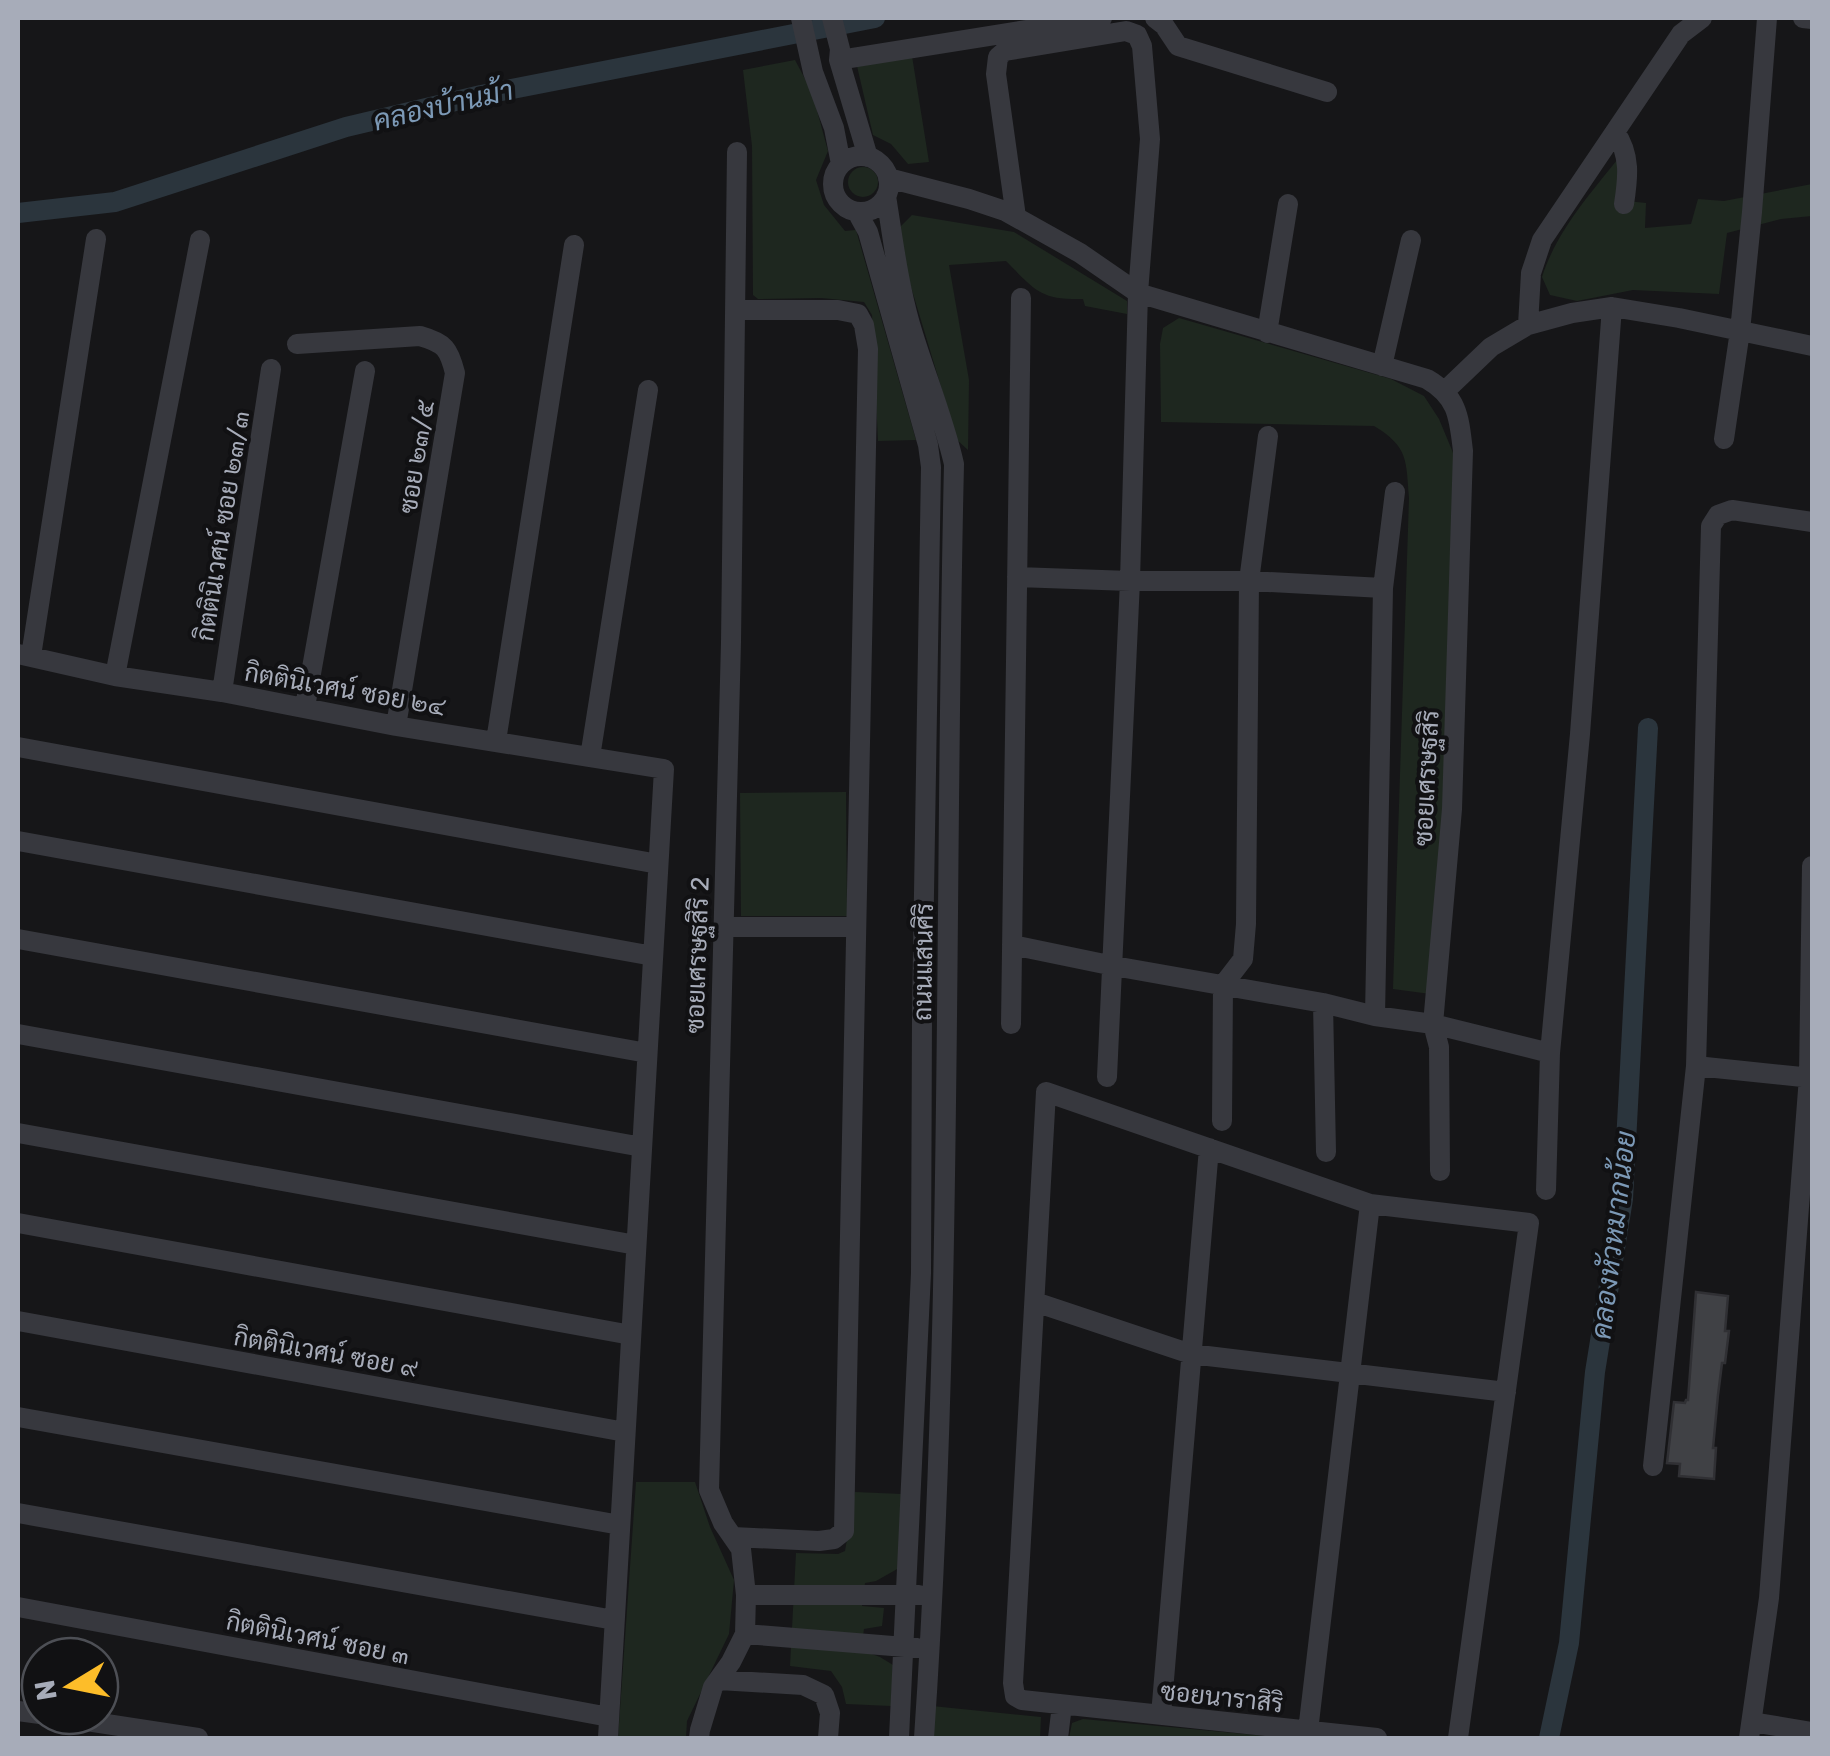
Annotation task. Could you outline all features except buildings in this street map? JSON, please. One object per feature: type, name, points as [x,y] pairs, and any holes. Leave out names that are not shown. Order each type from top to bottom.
[{"type":"street","points":[[802,18],[813,72],[834,128],[841,164],[833,188],[841,204],[856,212],[874,208],[887,187],[883,168],[868,157],[858,156],[841,164]]},
{"type":"street","points":[[832,18],[868,157]]},
{"type":"street","points":[[840,54],[1102,18]]},
{"type":"street","points":[[1155,18],[1178,46],[1326,92]]},
{"type":"street","points":[[1528,325],[1532,272],[1542,240],[1680,34],[1702,18]]},
{"type":"street","points":[[1724,439],[1740,331],[1767,18]]},
{"type":"street","points":[[1802,18],[1812,19]]},
{"type":"street","points":[[1016,216],[996,74],[998,56],[1004,51],[1126,31],[1137,35],[1142,46],[1150,139],[1138,293],[1130,582],[1107,1078]]},
{"type":"street","points":[[1615,132],[1626,153],[1624,204]]},
{"type":"street","name":"ซอยเศรษฐสิริ 2","points":[[700,1738],[714,1688],[745,1634],[746,1595],[741,1550],[723,1523],[709,1490],[731,642],[736,152]]},
{"type":"street","points":[[887,187],[970,199],[1016,216],[1138,293],[1427,378],[1446,390],[1491,347],[1528,325],[1612,307],[1812,346]]},
{"type":"street","name":"ถนนแสนศิริ","points":[[887,187],[931,467],[921,1219],[899,1738]]},
{"type":"street","points":[[1267,333],[1288,204]]},
{"type":"street","name":"ถนนแสนศิริ","points":[[856,212],[868,232],[914,363],[946,430],[954,464],[939,1392],[924,1738]]},
{"type":"street","points":[[24,655],[96,239]]},
{"type":"street","points":[[116,676],[200,240]]},
{"type":"street","points":[[1382,366],[1411,240]]},
{"type":"street","points":[[496,740],[574,245]]},
{"type":"street","points":[[1011,1024],[1021,298]]},
{"type":"street","points":[[1546,1190],[1550,1052],[1580,734],[1612,307]]},
{"type":"street","points":[[733,1537],[819,1541],[834,1539],[844,1531],[868,349],[858,314],[838,310],[736,310]]},
{"type":"street","name":"ซอย ๒๓/๕","points":[[298,344],[420,336],[440,341],[450,354],[455,373],[396,726]]},
{"type":"street","name":"กิตตินิเวศน์ ซอย ๒๓/๓","points":[[222,692],[272,369]]},
{"type":"street","points":[[305,707],[365,371]]},
{"type":"street","points":[[590,757],[648,390]]},
{"type":"street","name":"ซอยเศรษฐสิริ","points":[[1440,1171],[1439,1048],[1433,1024],[1452,809],[1463,450],[1459,416],[1446,390]]},
{"type":"street","points":[[1222,1121],[1223,985],[1243,958],[1246,924],[1249,582],[1268,436]]},
{"type":"street","points":[[1375,1016],[1383,588],[1395,492]]},
{"type":"street","points":[[1652,1466],[1696,1066],[1712,526],[1718,515],[1732,510],[1812,522]]},
{"type":"street","points":[[930,530],[952,531]]},
{"type":"street","points":[[1017,578],[1383,588]]},
{"type":"street","name":"กิตตินิเวศน์ ซอย ๒๔","points":[[24,655],[116,676],[396,726],[664,769],[658,864]]},
{"type":"street","points":[[18,747],[658,864],[608,1728]]},
{"type":"street","points":[[18,841],[652,956]]},
{"type":"street","points":[[1812,866],[1811,1078],[1779,1484],[1750,1730],[1812,1732]]},
{"type":"street","points":[[926,870],[949,870]]},
{"type":"street","points":[[723,927],[856,927]]},
{"type":"street","points":[[18,939],[647,1053]]},
{"type":"street","points":[[1012,945],[1433,1024],[1550,1052]]},
{"type":"street","points":[[1323,1003],[1326,1152]]},
{"type":"street","points":[[18,1034],[642,1146]]},
{"type":"street","points":[[1696,1066],[1811,1078]]},
{"type":"street","points":[[1458,1738],[1506,1392],[1529,1223],[1370,1204],[1046,1092],[1034,1302],[1191,1354],[1506,1392]]},
{"type":"street","points":[[18,1133],[636,1244]]},
{"type":"street","points":[[1161,1715],[1208,1148]]},
{"type":"street","points":[[1308,1731],[1370,1204]]},
{"type":"street","points":[[921,1219],[943,1221]]},
{"type":"street","points":[[18,1223],[631,1335]]},
{"type":"street","name":"ซอยนาราสิริ","points":[[1034,1302],[1015,1696],[1062,1705],[1377,1738]]},
{"type":"street","name":"กิตตินิเวศน์ ซอย ๙","points":[[18,1321],[625,1432]]},
{"type":"street","points":[[916,1391],[939,1392]]},
{"type":"street","points":[[18,1417],[620,1525]]},
{"type":"street","points":[[18,1513],[614,1620]]},
{"type":"street","points":[[746,1595],[931,1596]]},
{"type":"street","name":"กิตตินิเวศน์ ซอย ๓","points":[[18,1608],[608,1728]]},
{"type":"street","points":[[745,1634],[929,1649]]},
{"type":"street","points":[[719,1680],[803,1685],[824,1695],[830,1712],[828,1738]]},
{"type":"street","points":[[1058,1738],[1062,1705]]},
{"type":"street","points":[[120,1727],[198,1738]]},
{"type":"shaded area","points":[[912,56],[929,162],[908,164],[891,144],[873,135],[857,66]]},
{"type":"shaded area","points":[[795,60],[812,92],[828,151],[816,180],[824,205],[845,231],[856,230],[916,440],[878,441],[872,315],[864,302],[758,299],[753,295],[752,146],[743,70]]},
{"type":"shaded area","points":[[1621,155],[1617,200],[1646,203],[1645,228],[1691,224],[1698,199],[1724,201],[1812,184],[1812,216],[1781,219],[1727,233],[1719,294],[1633,290],[1577,301],[1550,295],[1542,277],[1556,243]]},
{"type":"shaded area","points":[[863,167],[877,176],[878,182],[869,196],[863,197],[849,188],[848,182],[857,168]]},
{"type":"shaded area","points":[[912,215],[1014,232],[1127,301],[1127,314],[1085,306],[1083,299],[1047,295],[1006,261],[949,265],[969,380],[968,450],[957,440],[899,247],[901,226]]},
{"type":"shaded area","points":[[1179,318],[1391,379],[1424,396],[1454,455],[1438,995],[1393,989],[1409,498],[1404,456],[1394,441],[1374,426],[1161,422],[1160,344],[1163,328]]},
{"type":"shaded area","points":[[846,792],[847,916],[741,916],[740,793]]},
{"type":"shaded area","points":[[636,1482],[695,1482],[734,1580],[729,1634],[687,1721],[686,1738],[618,1738]]},
{"type":"shaded area","points":[[855,1492],[902,1494],[899,1568],[865,1583],[862,1606],[884,1608],[882,1626],[864,1629],[861,1650],[893,1665],[891,1706],[846,1704],[842,1687],[831,1671],[790,1666],[796,1553],[845,1551]]},
{"type":"shaded area","points":[[932,1706],[1041,1717],[1040,1738],[931,1738]]},
{"type":"shaded area","points":[[1083,1719],[1288,1738],[1069,1738],[1072,1723]]},
{"type":"waterway","name":"คลองบ้านม้า","points":[[18,213],[115,202],[346,127],[481,95],[875,18]]},
{"type":"waterway","name":"คลองหัวหมากน้อย","points":[[1549,1738],[1569,1643],[1595,1372],[1623,1199],[1648,728]]}]
